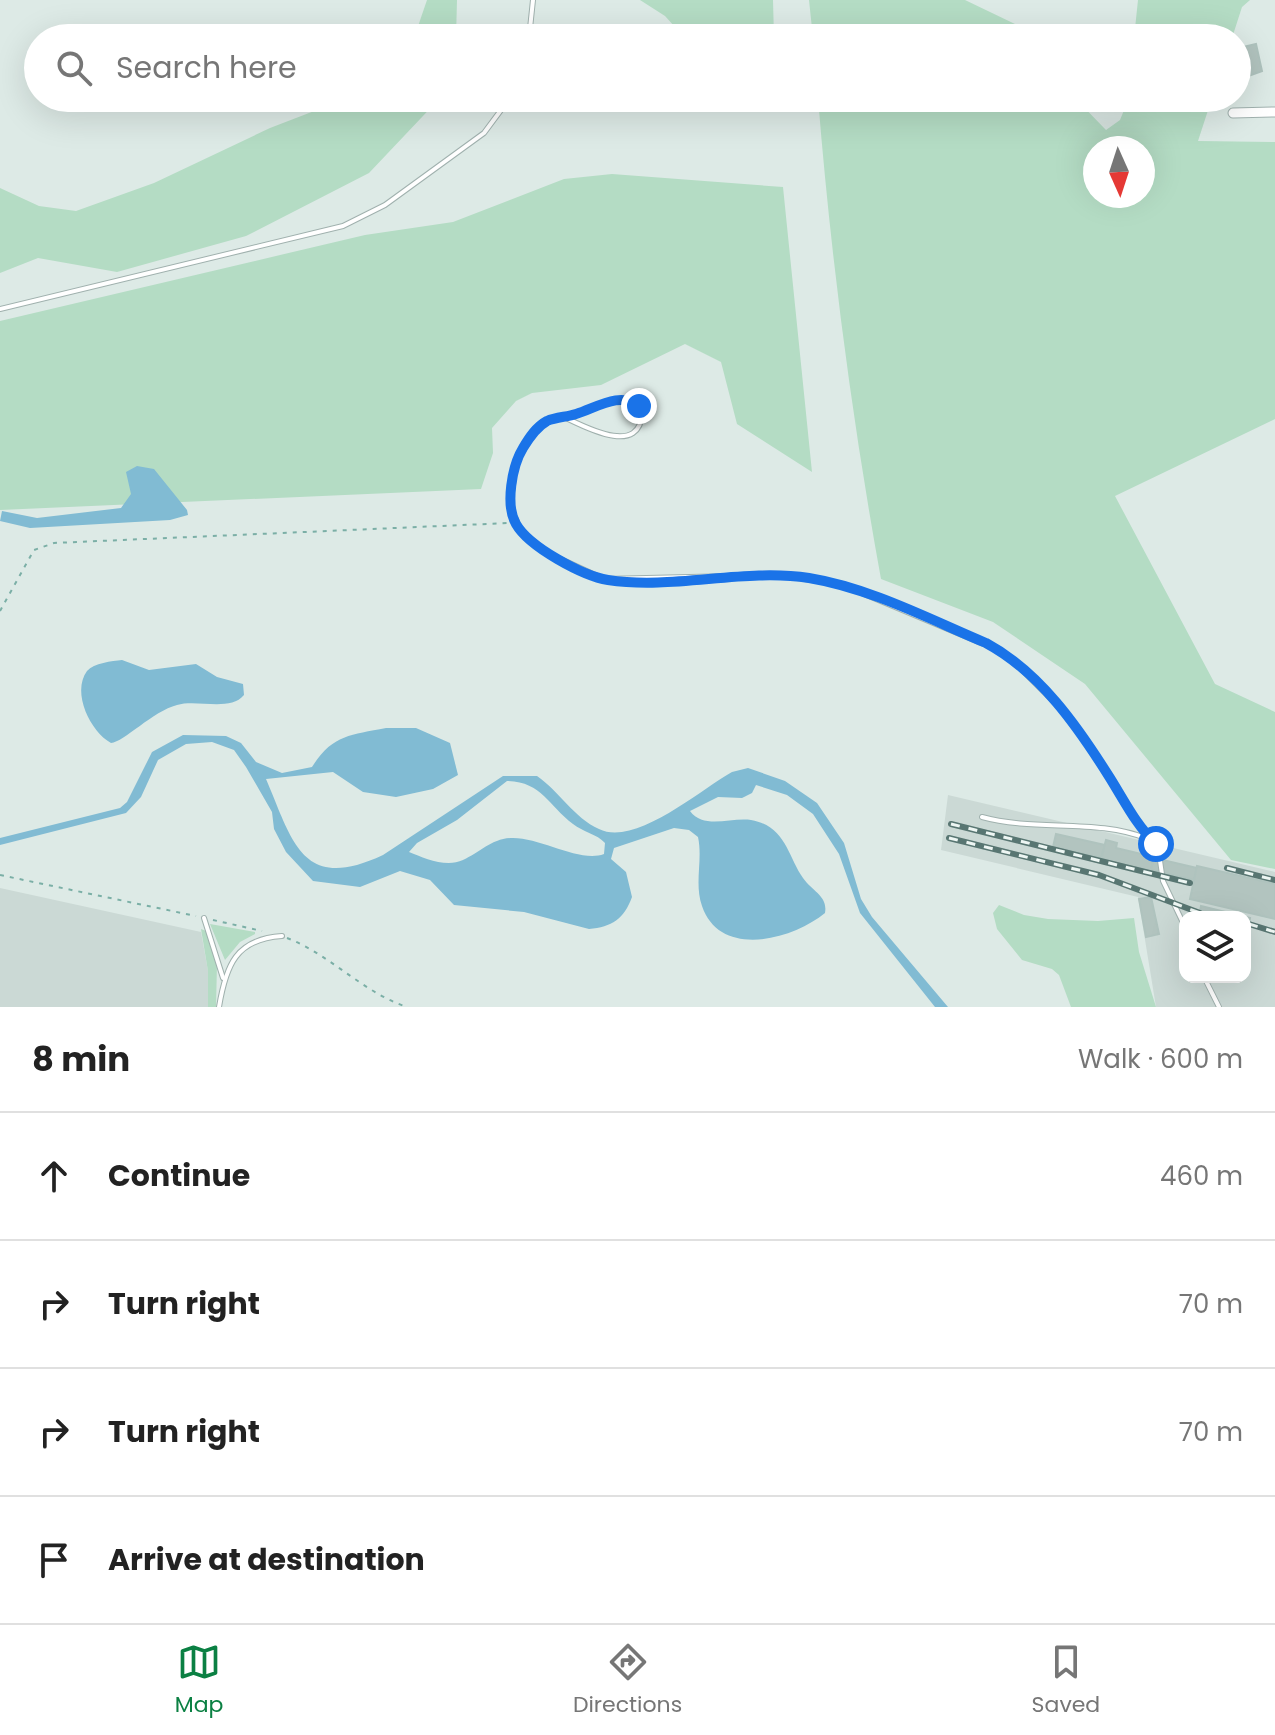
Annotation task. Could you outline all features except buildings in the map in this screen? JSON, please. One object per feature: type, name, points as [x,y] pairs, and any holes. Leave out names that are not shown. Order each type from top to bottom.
[{"type":"street","points":[[1233,113],[1275,112]]},
{"type":"lane","points":[[530,24],[533,0]]},
{"type":"lane","points":[[0,309],[343,226],[385,205],[484,133],[500,112]]},
{"type":"lane","points":[[564,417],[612,437],[632,432],[642,421],[639,406],[625,399],[564,417],[538,427],[518,456],[510,506],[515,522],[550,554],[604,579],[776,575],[840,584],[986,643],[1015,662],[1061,709],[1090,747],[1138,825],[1161,854],[1163,881],[1179,914]]},
{"type":"lane","points":[[982,817],[1035,827],[1117,830],[1154,842]]},
{"type":"lane","points":[[204,918],[224,980]]},
{"type":"lane","points":[[219,1007],[224,980],[247,944],[282,936]]},
{"type":"lane","points":[[1207,983],[1219,1007]]},
{"type":"path","points":[[0,611],[34,550],[54,543],[515,522]]},
{"type":"shaded area","points":[[948,795],[1275,872],[1275,1007],[1156,1007],[1138,897],[941,850]]},
{"type":"shaded area","points":[[0,888],[201,932],[208,971],[208,1007],[0,1007]]},
{"type":"green space","points":[[427,0],[457,0],[456,24],[419,24]]},
{"type":"green space","points":[[640,0],[773,0],[774,24],[672,24]]},
{"type":"green space","points":[[809,0],[965,0],[1015,24],[812,24]]},
{"type":"green space","points":[[1138,0],[1250,0],[1242,7],[1237,24],[1135,24]]},
{"type":"green space","points":[[312,112],[427,112],[369,173],[246,236],[117,272],[38,258],[0,273],[0,188],[39,206],[76,211],[154,183],[270,128]]},
{"type":"green space","points":[[819,112],[1089,112],[1106,130],[1120,120],[1123,112],[1207,112],[1198,141],[1275,142],[1275,419],[1115,496],[1215,684],[1275,712],[1275,869],[1231,860],[1085,684],[993,622],[881,579],[852,399]]},
{"type":"green space","points":[[612,174],[783,187],[812,472],[737,424],[721,362],[685,344],[601,385],[532,393],[516,401],[492,428],[493,453],[481,489],[0,510],[0,321],[365,235],[453,222],[564,179]]},
{"type":"green space","points":[[999,905],[1024,915],[1048,919],[1098,921],[1134,918],[1139,952],[1156,1007],[1071,1007],[1059,975],[1052,969],[1022,960],[997,929],[993,913]]},
{"type":"green space","points":[[210,924],[255,934],[240,942],[225,960]]},
{"type":"green space","points":[[201,929],[206,931],[217,964],[216,1007],[208,1007],[208,971]]},
{"type":"water","points":[[137,466],[154,469],[188,515],[170,520],[30,528],[0,521],[2,511],[37,518],[121,508],[131,494],[126,472]]},
{"type":"water","points":[[122,660],[149,670],[196,664],[217,677],[243,684],[244,695],[230,703],[185,704],[168,708],[111,743],[90,721],[81,690],[90,668]]},
{"type":"water","points":[[386,728],[416,728],[450,743],[458,775],[433,789],[396,797],[363,792],[333,772],[266,779],[294,841],[304,855],[318,864],[334,868],[356,865],[383,855],[503,776],[537,776],[590,824],[614,832],[648,824],[732,772],[748,768],[785,781],[817,803],[844,843],[861,899],[872,917],[948,1007],[935,1007],[860,913],[839,854],[813,814],[787,795],[756,785],[752,793],[742,798],[718,797],[690,811],[703,820],[751,820],[772,829],[779,835],[803,878],[822,898],[825,907],[825,913],[811,923],[776,937],[758,940],[740,939],[724,933],[711,923],[700,897],[698,837],[689,830],[674,828],[614,848],[611,859],[626,872],[632,897],[621,916],[611,924],[597,928],[589,929],[524,912],[454,905],[430,880],[400,871],[360,887],[313,881],[286,852],[274,829],[272,812],[234,750],[212,742],[186,744],[158,760],[141,797],[126,813],[0,845],[0,838],[120,808],[127,802],[152,752],[183,735],[226,736],[241,743],[256,762],[282,773],[312,767],[327,748],[343,738]],"holes":[[[507,781],[519,782],[537,790],[573,824],[602,840],[605,843],[604,854],[572,853],[513,838],[493,843],[469,857],[450,863],[409,852],[417,843],[457,820]]]},
{"type":"railway","points":[[951,824],[1190,883]]},
{"type":"railway","points":[[949,838],[1099,875],[1195,911]]},
{"type":"railway","points":[[1227,868],[1275,880]]},
{"type":"railway","points":[[1251,925],[1275,932]]},
{"type":"route","points":[[639,406],[633,401],[616,400],[538,427],[518,456],[514,477],[510,506],[521,531],[550,554],[583,572],[604,579],[776,575],[805,578],[840,584],[986,643],[1005,653],[1061,709],[1090,747],[1142,831],[1156,844]]}]
